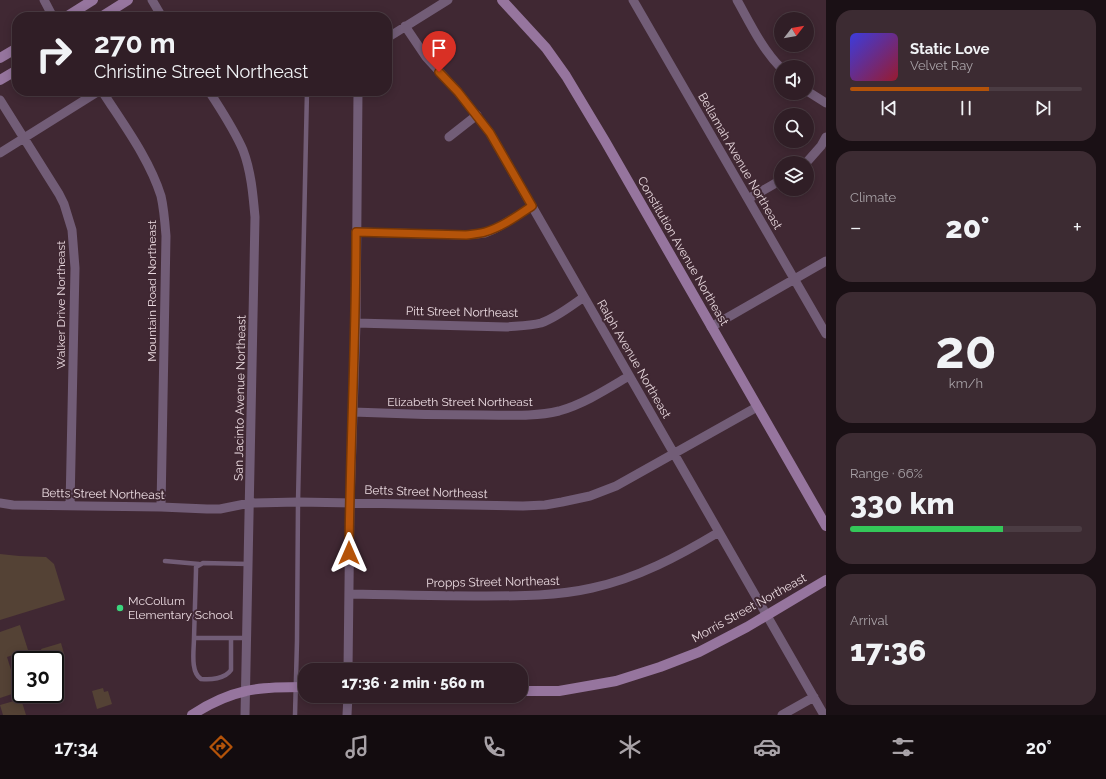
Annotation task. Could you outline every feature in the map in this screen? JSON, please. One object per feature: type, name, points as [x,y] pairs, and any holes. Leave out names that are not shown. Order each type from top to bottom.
[{"type":"street","points":[[44,0],[50,12]]},
{"type":"street","points":[[74,12],[93,0]]},
{"type":"street","points":[[109,12],[128,0]]},
{"type":"street","points":[[152,0],[159,12]]},
{"type":"street","points":[[392,35],[448,0]]},
{"type":"street","name":"Constitution Avenue Northeast","points":[[502,0],[546,48],[566,76],[826,526]]},
{"type":"street","name":"Bellamah Avenue Northeast","points":[[634,0],[826,334]]},
{"type":"street","points":[[737,0],[774,60]]},
{"type":"street","name":"Ralph Avenue Northeast","points":[[405,26],[426,57],[477,115],[490,133],[824,715]]},
{"type":"street","points":[[0,58],[12,51]]},
{"type":"street","points":[[0,80],[12,73]]},
{"type":"street","points":[[814,95],[826,103]]},
{"type":"street","points":[[0,154],[92,96]]},
{"type":"street","name":"Mountain Road Northeast","points":[[103,96],[150,168],[161,198],[165,218],[166,244],[161,507]]},
{"type":"street","name":"San Jacinto Avenue Northeast","points":[[212,96],[232,128],[243,150],[254,197],[255,217],[249,564],[245,715]]},
{"type":"street","points":[[348,663],[350,502],[356,322],[358,96]]},
{"type":"street","name":"Walker Drive Northeast","points":[[0,100],[59,194],[68,215],[72,230],[75,268],[70,506]]},
{"type":"street","points":[[449,138],[477,115]]},
{"type":"street","points":[[812,156],[821,146],[826,137]]},
{"type":"street","points":[[748,199],[774,184]]},
{"type":"street","points":[[356,232],[466,235],[484,233],[513,219],[532,206]]},
{"type":"street","points":[[711,326],[826,261]]},
{"type":"street","name":"Pitt Street Northeast","points":[[356,322],[506,327],[541,323],[584,297]]},
{"type":"street","name":"Elizabeth Street Northeast","points":[[353,412],[475,415],[545,414],[584,402],[629,376]]},
{"type":"street","name":"Betts Street Northeast","points":[[0,503],[13,505],[220,508],[250,502],[350,502],[523,506],[545,505],[590,496],[616,486],[757,406]]},
{"type":"street","name":"Propps Street Northeast","points":[[349,594],[504,596],[564,593],[592,588],[621,580],[650,569],[678,556],[720,532]]},
{"type":"street","name":"Morris Street Northeast","points":[[528,691],[559,691],[644,673],[699,652],[767,615],[826,580]]},
{"type":"street","points":[[192,715],[215,702],[246,690],[298,687]]},
{"type":"street","points":[[782,715],[814,697]]},
{"type":"street","points":[[347,715],[348,703]]},
{"type":"lane","points":[[300,663],[298,502],[307,96]]},
{"type":"lane","points":[[164,561],[199,564],[249,564]]},
{"type":"lane","points":[[199,564],[196,567],[194,664],[196,675],[201,680],[220,677],[231,670],[231,638]]},
{"type":"lane","points":[[194,638],[247,638]]},
{"type":"lane","points":[[295,715],[298,698]]},
{"type":"shaded area","points":[[0,554],[46,557],[54,564],[65,600],[0,620]]},
{"type":"shaded area","points":[[20,625],[28,650],[12,651],[12,655],[7,657],[12,673],[12,694],[0,698],[0,632]]},
{"type":"shaded area","points":[[61,643],[63,651],[42,651],[41,649]]},
{"type":"shaded area","points":[[103,688],[104,692],[108,691],[112,704],[97,709],[92,691]]},
{"type":"shaded area","points":[[12,702],[12,703],[22,703],[26,715],[3,715],[0,705]]},
{"type":"place","name":"McCollum Elementary School","points":[[120,608]]},
{"type":"route","points":[[349,553],[356,322],[356,232],[466,235],[484,233],[513,219],[532,206],[490,133],[458,92],[439,72]]}]
